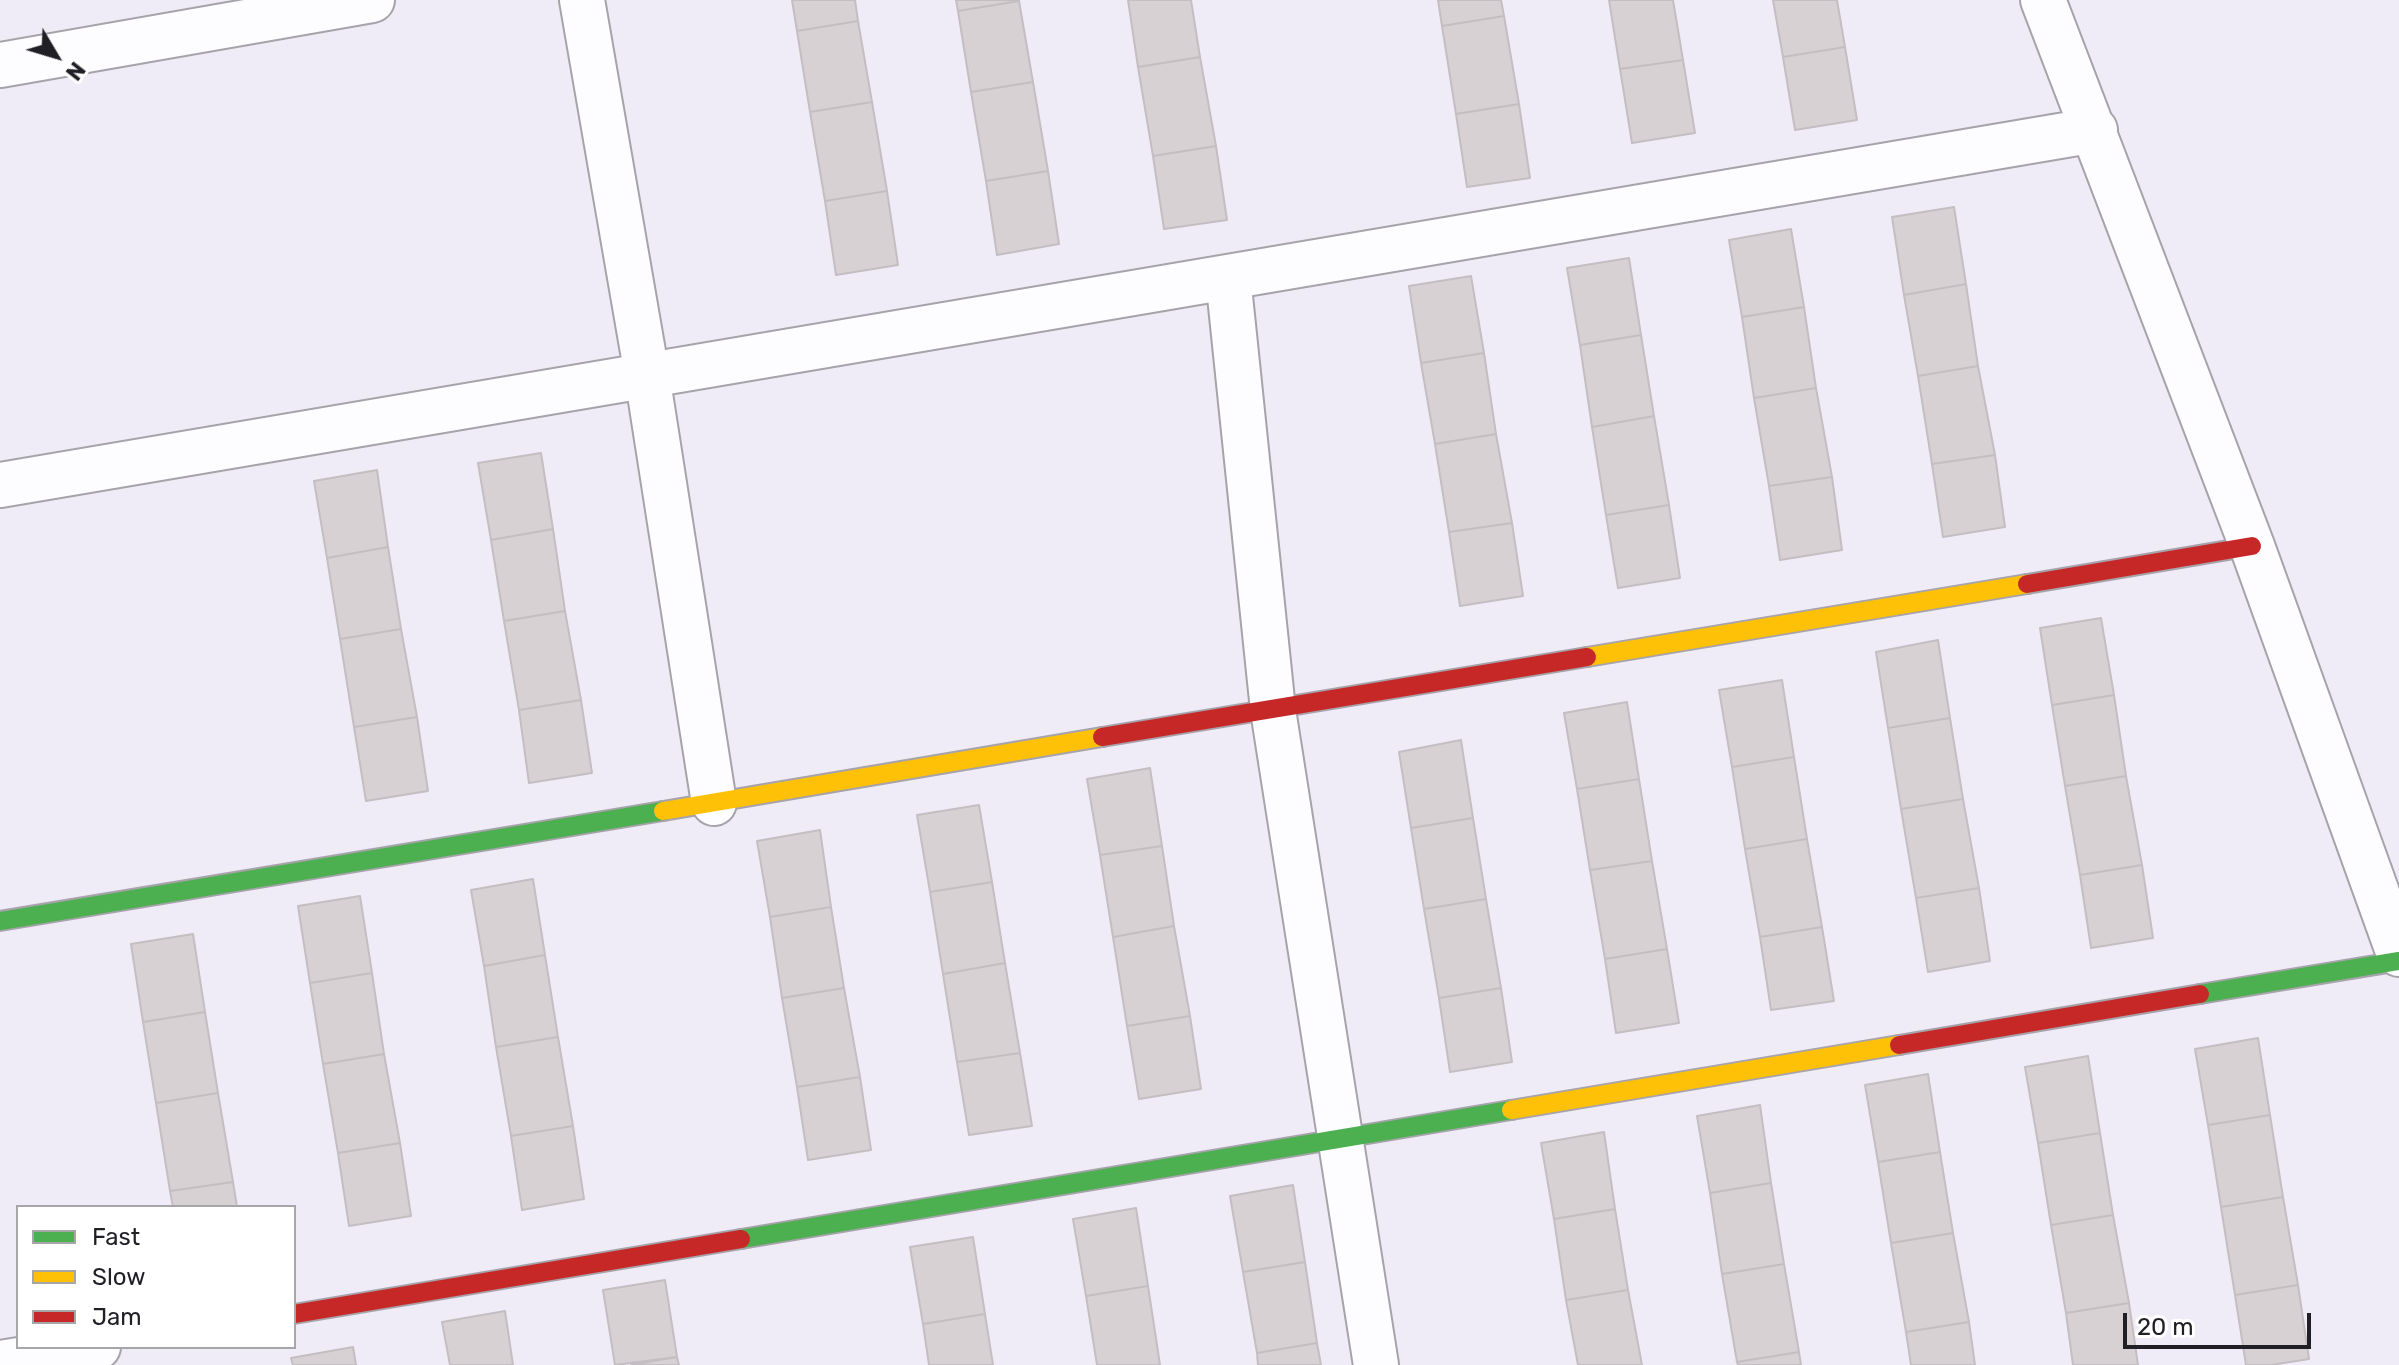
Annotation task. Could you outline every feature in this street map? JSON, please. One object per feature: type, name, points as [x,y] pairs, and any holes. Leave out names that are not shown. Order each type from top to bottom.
[{"type":"street","points":[[0,65],[372,0]]},
{"type":"street","points":[[582,0],[647,375],[714,803]]},
{"type":"street","points":[[2043,0],[2252,546],[2399,954]]},
{"type":"street","points":[[0,485],[2095,130]]},
{"type":"street","points":[[1228,277],[1273,710],[1376,1365]]},
{"type":"street","points":[[0,921],[2252,546]]},
{"type":"street","points":[[296,1314],[2399,961]]},
{"type":"street","points":[[0,1363],[86,1349]]},
{"type":"building","points":[[792,0],[855,0],[858,21],[797,31]]},
{"type":"building","points":[[956,0],[1019,0],[1019,1],[958,11]]},
{"type":"building","points":[[1128,0],[1191,0],[1200,57],[1138,67]]},
{"type":"building","points":[[1438,0],[1501,0],[1504,16],[1442,26]]},
{"type":"building","points":[[1609,0],[1673,0],[1683,60],[1620,69]]},
{"type":"building","points":[[1773,0],[1837,0],[1845,47],[1783,57]]},
{"type":"building","points":[[1019,1],[1033,82],[971,92],[958,11]]},
{"type":"building","points":[[1504,16],[1519,104],[1456,114],[1442,26]]},
{"type":"building","points":[[858,21],[872,102],[810,112],[797,31]]},
{"type":"building","points":[[1845,47],[1857,120],[1795,130],[1783,57]]},
{"type":"building","points":[[1200,57],[1216,146],[1153,156],[1138,67]]},
{"type":"building","points":[[1683,60],[1695,133],[1632,143],[1620,69]]},
{"type":"building","points":[[1033,82],[1048,171],[986,181],[971,92]]},
{"type":"building","points":[[872,102],[887,191],[825,201],[810,112]]},
{"type":"building","points":[[1519,104],[1530,178],[1467,187],[1456,114]]},
{"type":"building","points":[[1216,146],[1227,220],[1164,229],[1153,156]]},
{"type":"building","points":[[1048,171],[1059,244],[997,255],[986,181]]},
{"type":"building","points":[[887,191],[898,265],[836,275],[825,201]]},
{"type":"building","points":[[1954,207],[1966,284],[1904,295],[1892,217]]},
{"type":"building","points":[[1791,229],[1804,307],[1742,317],[1729,240]]},
{"type":"building","points":[[1629,258],[1641,335],[1580,345],[1567,268]]},
{"type":"building","points":[[1471,276],[1484,353],[1421,363],[1409,286]]},
{"type":"building","points":[[1966,284],[1978,366],[1918,376],[1904,295]]},
{"type":"building","points":[[1804,307],[1816,388],[1754,398],[1742,317]]},
{"type":"building","points":[[1641,335],[1654,416],[1592,427],[1580,345]]},
{"type":"building","points":[[1484,353],[1496,434],[1435,444],[1421,363]]},
{"type":"building","points":[[1978,366],[1995,455],[1932,464],[1918,376]]},
{"type":"building","points":[[1816,388],[1832,477],[1769,486],[1754,398]]},
{"type":"building","points":[[1654,416],[1669,505],[1606,515],[1592,427]]},
{"type":"building","points":[[1496,434],[1512,523],[1449,532],[1435,444]]},
{"type":"building","points":[[541,453],[553,529],[491,540],[478,463]]},
{"type":"building","points":[[1995,455],[2005,527],[1943,537],[1932,464]]},
{"type":"building","points":[[377,470],[388,547],[327,558],[314,481]]},
{"type":"building","points":[[1832,477],[1842,550],[1780,560],[1769,486]]},
{"type":"building","points":[[1669,505],[1680,578],[1618,588],[1606,515]]},
{"type":"building","points":[[1512,523],[1523,596],[1460,606],[1449,532]]},
{"type":"building","points":[[553,529],[565,611],[504,621],[491,540]]},
{"type":"building","points":[[388,547],[401,629],[340,639],[327,558]]},
{"type":"building","points":[[565,611],[581,700],[519,710],[504,621]]},
{"type":"building","points":[[2101,618],[2114,695],[2052,705],[2040,628]]},
{"type":"building","points":[[401,629],[417,717],[354,727],[340,639]]},
{"type":"building","points":[[1938,640],[1950,718],[1888,728],[1876,652]]},
{"type":"building","points":[[1782,680],[1794,757],[1732,767],[1719,690]]},
{"type":"building","points":[[2114,695],[2126,776],[2065,786],[2052,705]]},
{"type":"building","points":[[581,700],[592,773],[529,783],[519,710]]},
{"type":"building","points":[[1627,702],[1639,779],[1577,789],[1564,713]]},
{"type":"building","points":[[417,717],[428,791],[366,801],[354,727]]},
{"type":"building","points":[[1950,718],[1963,799],[1901,809],[1888,728]]},
{"type":"building","points":[[1461,740],[1473,818],[1411,828],[1399,752]]},
{"type":"building","points":[[1794,757],[1807,839],[1745,849],[1732,767]]},
{"type":"building","points":[[1150,768],[1162,846],[1100,855],[1087,779]]},
{"type":"building","points":[[2126,776],[2142,865],[2080,875],[2065,786]]},
{"type":"building","points":[[1639,779],[1652,861],[1590,870],[1577,789]]},
{"type":"building","points":[[1963,799],[1979,888],[1916,898],[1901,809]]},
{"type":"building","points":[[979,805],[992,882],[930,892],[917,815]]},
{"type":"building","points":[[1473,818],[1486,899],[1424,909],[1411,828]]},
{"type":"building","points":[[820,830],[831,907],[770,917],[757,841]]},
{"type":"building","points":[[1807,839],[1822,927],[1760,937],[1745,849]]},
{"type":"building","points":[[1162,846],[1174,926],[1113,937],[1100,855]]},
{"type":"building","points":[[1652,861],[1667,949],[1605,959],[1590,870]]},
{"type":"building","points":[[2142,865],[2153,938],[2091,948],[2080,875]]},
{"type":"building","points":[[533,879],[545,955],[484,966],[471,890]]},
{"type":"building","points":[[992,882],[1005,963],[943,974],[930,892]]},
{"type":"building","points":[[1979,888],[1990,961],[1928,972],[1916,898]]},
{"type":"building","points":[[360,896],[372,973],[310,983],[298,906]]},
{"type":"building","points":[[1486,899],[1501,988],[1439,998],[1424,909]]},
{"type":"building","points":[[831,907],[844,988],[782,998],[770,917]]},
{"type":"building","points":[[1174,926],[1190,1016],[1127,1026],[1113,937]]},
{"type":"building","points":[[1822,927],[1834,1001],[1771,1010],[1760,937]]},
{"type":"building","points":[[193,934],[205,1012],[143,1022],[131,944]]},
{"type":"building","points":[[1667,949],[1679,1023],[1616,1033],[1605,959]]},
{"type":"building","points":[[545,955],[558,1037],[496,1047],[484,966]]},
{"type":"building","points":[[1005,963],[1020,1053],[957,1062],[943,974]]},
{"type":"building","points":[[372,973],[384,1054],[323,1064],[310,983]]},
{"type":"building","points":[[844,988],[860,1077],[797,1087],[782,998]]},
{"type":"building","points":[[1501,988],[1512,1062],[1450,1072],[1439,998]]},
{"type":"building","points":[[205,1012],[218,1093],[156,1103],[143,1022]]},
{"type":"building","points":[[1190,1016],[1201,1089],[1139,1099],[1127,1026]]},
{"type":"building","points":[[558,1037],[573,1126],[511,1136],[496,1047]]},
{"type":"building","points":[[2258,1038],[2270,1115],[2208,1125],[2195,1049]]},
{"type":"building","points":[[1020,1053],[1032,1126],[969,1135],[957,1062]]},
{"type":"building","points":[[384,1054],[400,1143],[338,1153],[323,1064]]},
{"type":"building","points":[[2088,1056],[2100,1133],[2038,1143],[2025,1067]]},
{"type":"building","points":[[1928,1074],[1940,1152],[1878,1162],[1865,1085]]},
{"type":"building","points":[[860,1077],[871,1150],[808,1160],[797,1087]]},
{"type":"building","points":[[218,1093],[233,1182],[170,1191],[156,1103]]},
{"type":"building","points":[[1760,1105],[1771,1183],[1710,1193],[1697,1116]]},
{"type":"building","points":[[2270,1115],[2283,1197],[2221,1207],[2208,1125]]},
{"type":"building","points":[[573,1126],[584,1199],[522,1210],[511,1136]]},
{"type":"building","points":[[1604,1132],[1615,1209],[1554,1219],[1541,1143]]},
{"type":"building","points":[[2100,1133],[2113,1215],[2051,1225],[2038,1143]]},
{"type":"building","points":[[400,1143],[411,1216],[349,1226],[338,1153]]},
{"type":"building","points":[[1940,1152],[1953,1233],[1891,1243],[1878,1162]]},
{"type":"building","points":[[233,1182],[237,1205],[173,1205],[170,1191]]},
{"type":"building","points":[[1771,1183],[1784,1264],[1722,1274],[1710,1193]]},
{"type":"building","points":[[1293,1185],[1305,1262],[1243,1272],[1230,1196]]},
{"type":"building","points":[[2283,1197],[2298,1285],[2235,1295],[2221,1207]]},
{"type":"building","points":[[1136,1208],[1148,1286],[1086,1296],[1073,1219]]},
{"type":"building","points":[[1615,1209],[1628,1290],[1566,1300],[1554,1219]]},
{"type":"building","points":[[2113,1215],[2129,1303],[2066,1313],[2051,1225]]},
{"type":"building","points":[[1953,1233],[1969,1322],[1906,1332],[1891,1243]]},
{"type":"building","points":[[973,1237],[985,1314],[923,1324],[910,1247]]},
{"type":"building","points":[[1305,1262],[1317,1343],[1257,1353],[1243,1272]]},
{"type":"building","points":[[1784,1264],[1799,1352],[1737,1362],[1722,1274]]},
{"type":"building","points":[[665,1280],[677,1357],[615,1365],[603,1290]]},
{"type":"building","points":[[2298,1285],[2309,1359],[2246,1365],[2235,1295]]},
{"type":"building","points":[[1148,1286],[1160,1365],[1097,1365],[1086,1296]]},
{"type":"building","points":[[1628,1290],[1642,1365],[1578,1365],[1566,1300]]},
{"type":"building","points":[[2129,1303],[2138,1365],[2073,1365],[2066,1313]]},
{"type":"building","points":[[505,1311],[513,1365],[450,1365],[442,1322]]},
{"type":"building","points":[[985,1314],[993,1365],[929,1365],[923,1324]]},
{"type":"building","points":[[1969,1322],[1975,1365],[1911,1365],[1906,1332]]},
{"type":"building","points":[[1317,1343],[1321,1365],[1258,1365],[1257,1353]]},
{"type":"building","points":[[353,1347],[356,1365],[293,1365],[291,1358]]},
{"type":"building","points":[[1799,1352],[1801,1365],[1738,1365],[1737,1362]]},
{"type":"building","points":[[677,1357],[679,1365],[631,1365]]},
{"type":"traffic: fast","points":[[0,921],[663,811]]},
{"type":"traffic: fast","points":[[2200,994],[2399,961]]},
{"type":"traffic: fast","points":[[741,1239],[1511,1110]]},
{"type":"traffic: slow","points":[[1587,657],[2027,584]]},
{"type":"traffic: slow","points":[[663,811],[1102,737]]},
{"type":"traffic: slow","points":[[1511,1110],[1899,1045]]},
{"type":"traffic: jam","points":[[2027,584],[2252,546]]},
{"type":"traffic: jam","points":[[1102,737],[1587,657]]},
{"type":"traffic: jam","points":[[1899,1045],[2200,994]]},
{"type":"traffic: jam","points":[[296,1314],[741,1239]]}]
